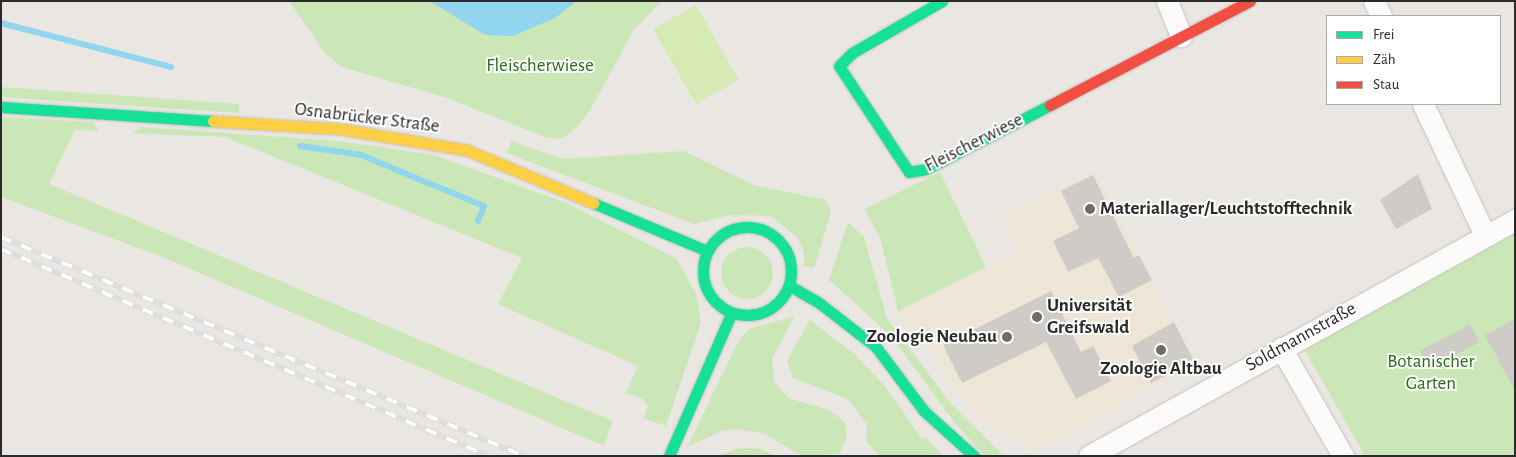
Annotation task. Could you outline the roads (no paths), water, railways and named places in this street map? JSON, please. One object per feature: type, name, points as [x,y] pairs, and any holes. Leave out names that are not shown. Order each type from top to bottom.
[{"type":"main road","name":"Fleischerwiese","points":[[942,1],[852,53],[839,66],[909,172],[926,169],[1250,1]]},
{"type":"main road","name":"Osnabrücker Straße","points":[[1,107],[342,129],[467,150],[707,251]]},
{"type":"main road","points":[[759,228],[784,246],[790,259],[790,286],[770,310],[757,315],[731,314],[708,294],[703,265],[707,251],[729,231],[759,228]]},
{"type":"main road","points":[[790,286],[818,302],[876,347],[924,411],[974,456]]},
{"type":"main road","points":[[669,456],[731,314]]},
{"type":"street","points":[[1167,1],[1181,36]]},
{"type":"street","points":[[1374,1],[1381,15]]},
{"type":"street","points":[[1423,105],[1485,235]]},
{"type":"street","name":"Soldmannstraße","points":[[1089,456],[1515,220]]},
{"type":"street","points":[[1281,348],[1343,456]]},
{"type":"water","points":[[430,1],[577,1],[555,18],[513,36],[485,35]]},
{"type":"waterway","points":[[1,23],[171,67]]},
{"type":"waterway","points":[[300,146],[361,155],[484,206],[478,221]]},
{"type":"railway","points":[[1,237],[524,456]]},
{"type":"railway","points":[[1,249],[489,456]]},
{"type":"place","name":"Materiallager/Leuchtstofftechnik","points":[[1090,209]]},
{"type":"place","name":"Universität Greifswald","points":[[1037,317]]},
{"type":"place","name":"Zoologie Neubau","points":[[1007,337]]},
{"type":"place","name":"Zoologie Altbau","points":[[1161,350]]},
{"type":"park label","name":"Botanischer Garten","points":[[1431,373]]}]
